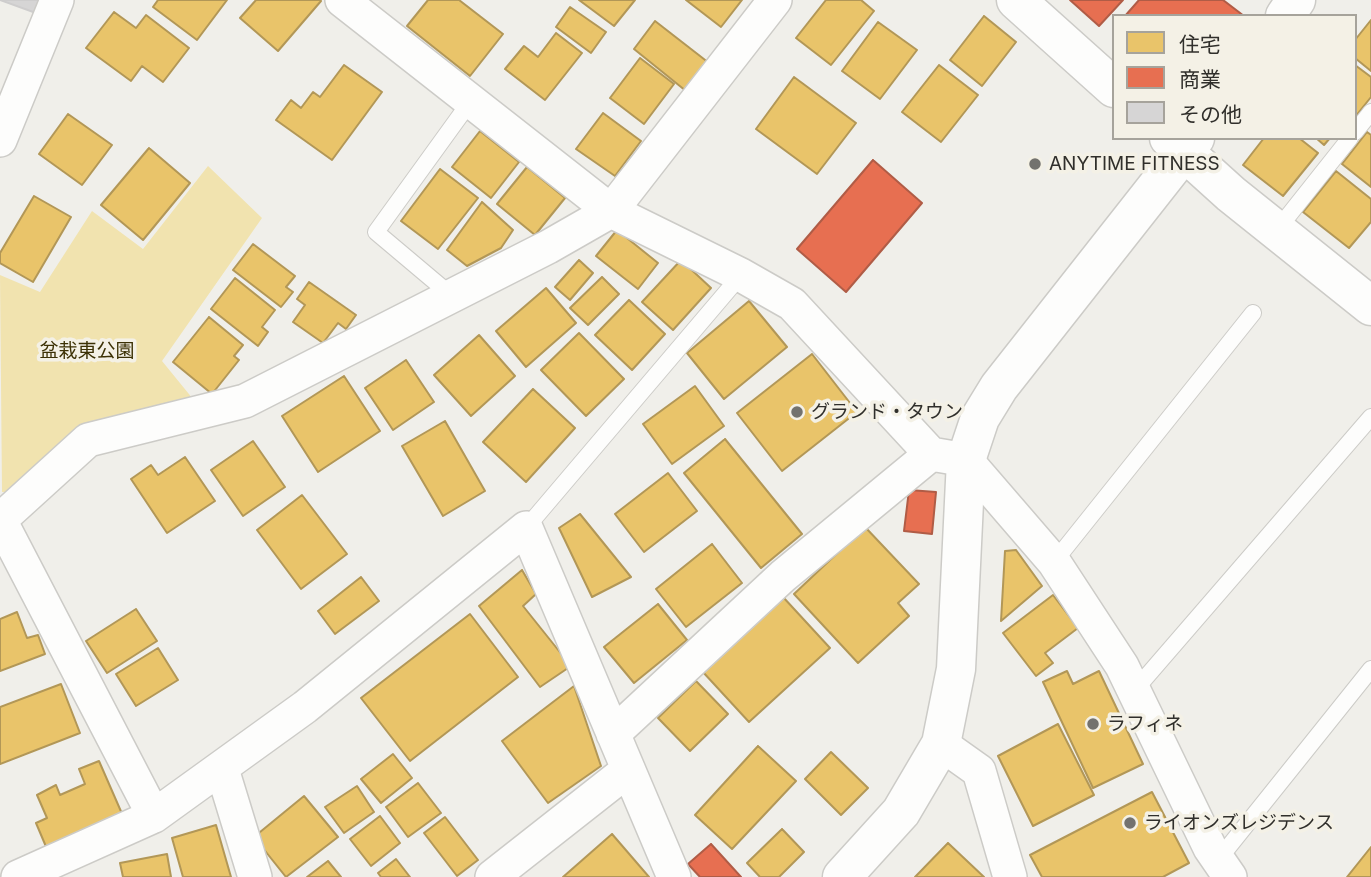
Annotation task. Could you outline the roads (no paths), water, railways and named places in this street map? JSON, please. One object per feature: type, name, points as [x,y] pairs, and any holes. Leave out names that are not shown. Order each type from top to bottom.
[{"type":"street","points":[[0,140],[57,0]]},
{"type":"street","points":[[154,816],[0,520],[88,440],[245,401],[452,296],[611,211],[775,0]]},
{"type":"street","points":[[1017,0],[1112,86]]},
{"type":"street","points":[[358,5],[470,102],[611,211],[741,275],[792,304],[949,457],[1054,562],[1122,666],[1224,868]]},
{"type":"street","points":[[612,734],[783,576],[949,457],[1183,143],[1277,230],[1371,306]]},
{"type":"street","points":[[842,877],[901,812],[941,744],[956,669],[949,457]]},
{"type":"street","points":[[18,877],[154,816],[305,708],[526,528],[674,877]]},
{"type":"street","points":[[941,744],[979,771],[1010,877]]},
{"type":"street","points":[[222,769],[255,877]]},
{"type":"street","points":[[492,877],[628,770]]},
{"type":"lane","points":[[452,296],[376,232],[470,102]]},
{"type":"lane","points":[[1357,130],[1371,112]]},
{"type":"lane","points":[[1277,230],[1348,140]]},
{"type":"lane","points":[[526,528],[741,275]]},
{"type":"lane","points":[[1054,562],[1253,313]]},
{"type":"lane","points":[[1134,691],[1371,417]]},
{"type":"lane","points":[[1224,868],[1371,669]]},
{"type":"place","name":"ANYTIME FITNESS","points":[[1035,164]]},
{"type":"place","name":"グランド・タウン","points":[[797,412]]},
{"type":"place","name":"ラフィネ","points":[[1093,724]]},
{"type":"place","name":"ライオンズレジデンス","points":[[1130,823]]},
{"type":"park label","name":"盆栽東公園","points":[[87,351]]}]
